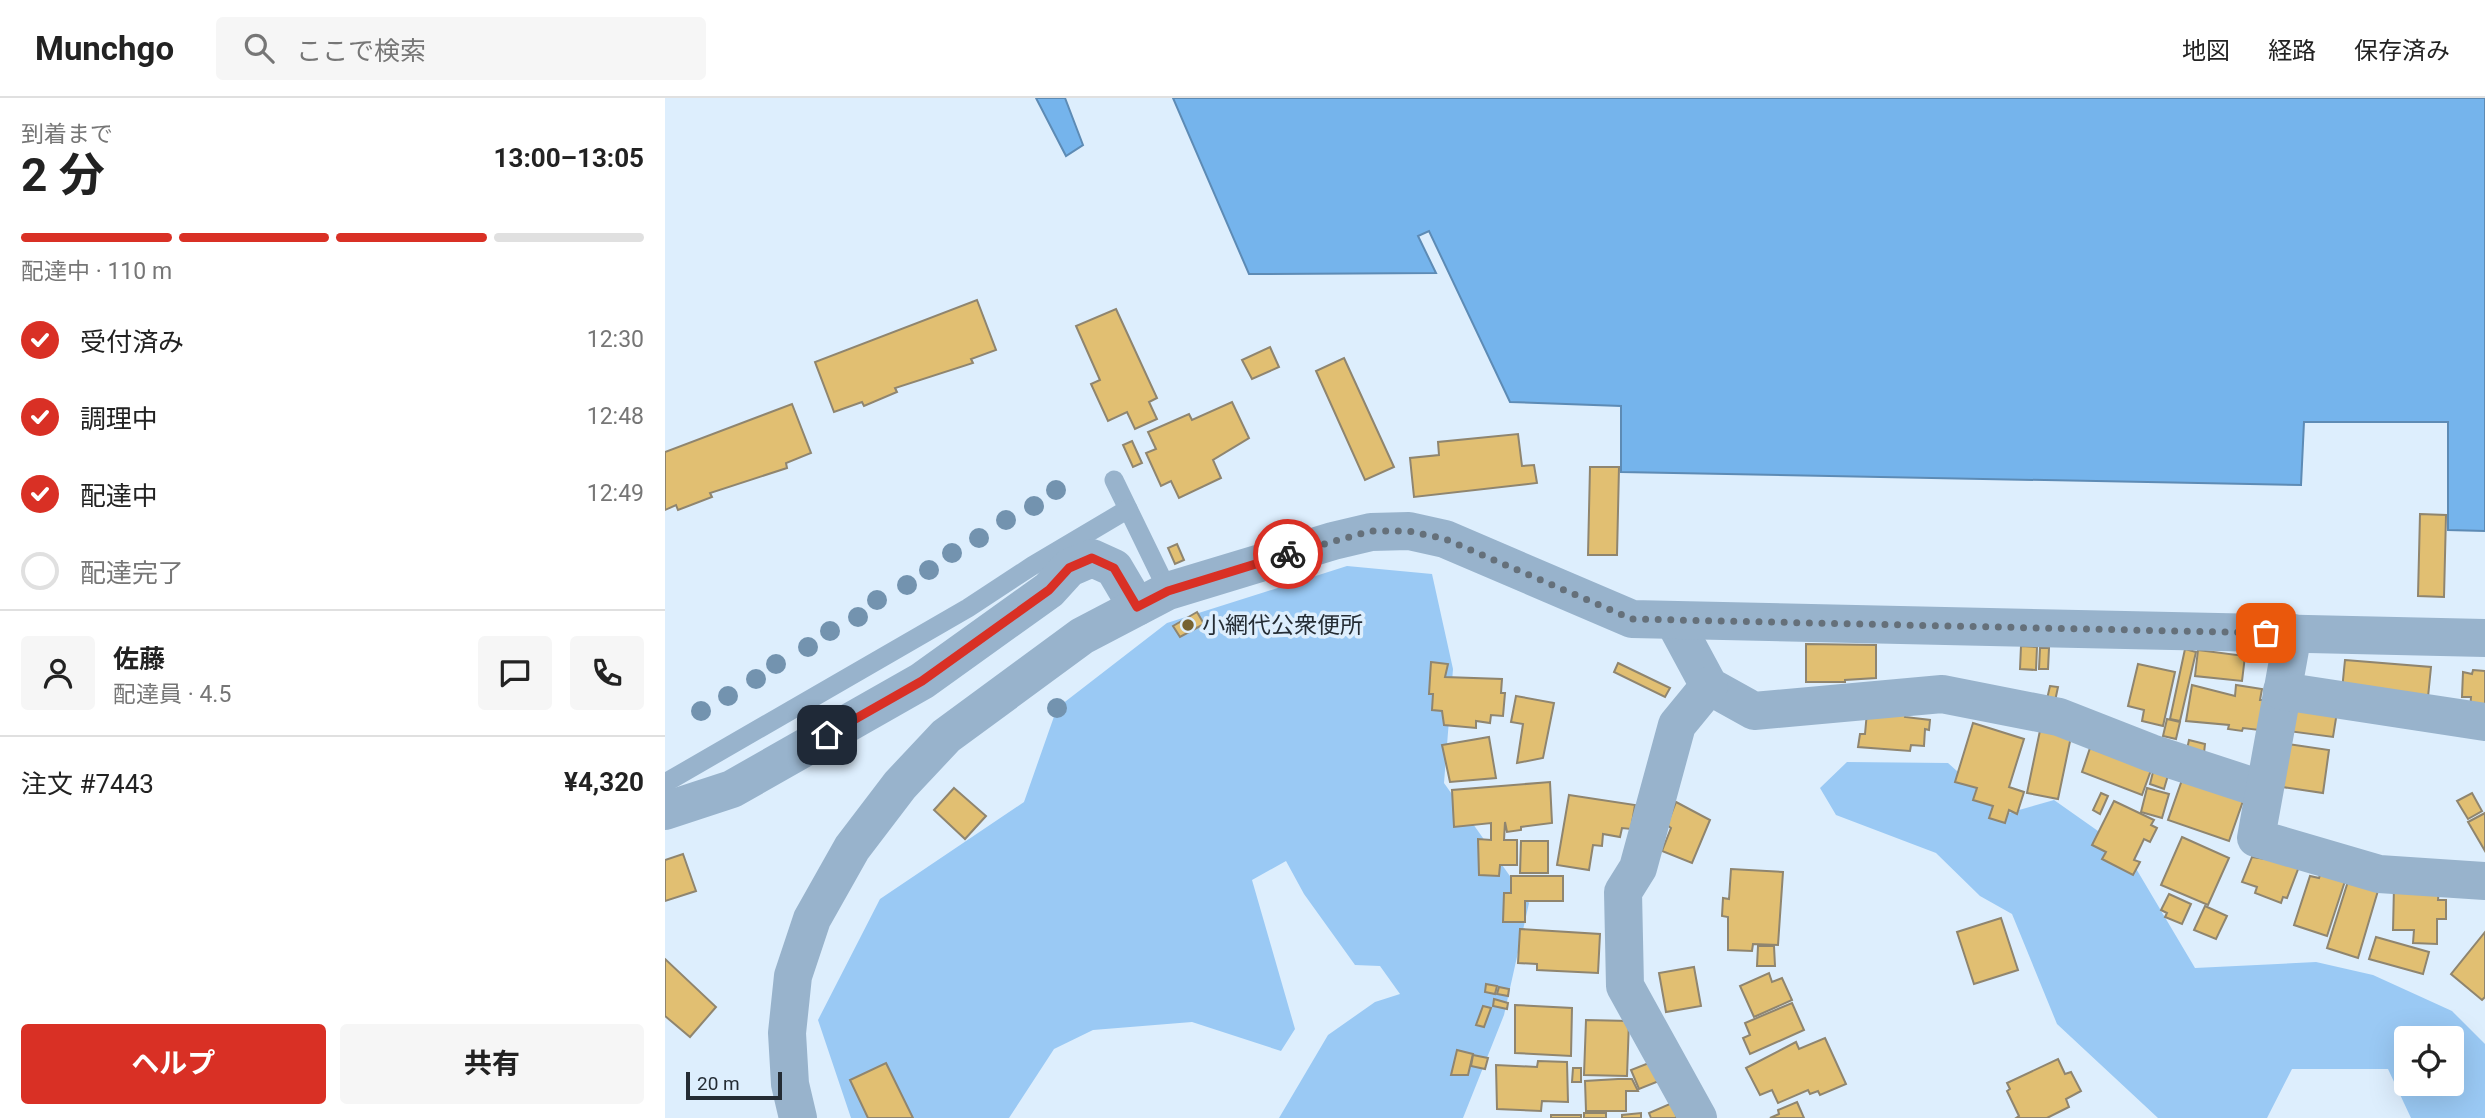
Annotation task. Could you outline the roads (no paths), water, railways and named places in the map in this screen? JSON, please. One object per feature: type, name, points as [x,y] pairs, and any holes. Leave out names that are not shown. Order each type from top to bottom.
[{"type":"street","points":[[798,1118],[790,1084],[787,1033],[793,976],[812,919],[852,848],[900,785],[946,736],[1082,636],[1152,599],[1333,541],[1371,531],[1409,531],[1445,539],[1632,619],[2485,638]]},
{"type":"street","points":[[665,811],[731,789],[922,681],[1049,590],[1069,568],[1092,558],[1114,568],[1152,599]]},
{"type":"street","points":[[1674,621],[1709,686],[1754,711],[1943,694],[2059,717],[2151,753],[2264,790]]},
{"type":"street","points":[[2293,633],[2256,838],[2379,874],[2485,881]]},
{"type":"street","points":[[1698,1118],[1625,986],[1623,892],[1638,868],[1677,724],[1709,686]]},
{"type":"street","points":[[2282,691],[2485,722]]},
{"type":"lane","points":[[1114,480],[1128,509],[1152,599]]},
{"type":"lane","points":[[665,783],[968,608],[1128,509]]},
{"type":"place","name":"小網代公衆便所","points":[[1188,625]]}]
